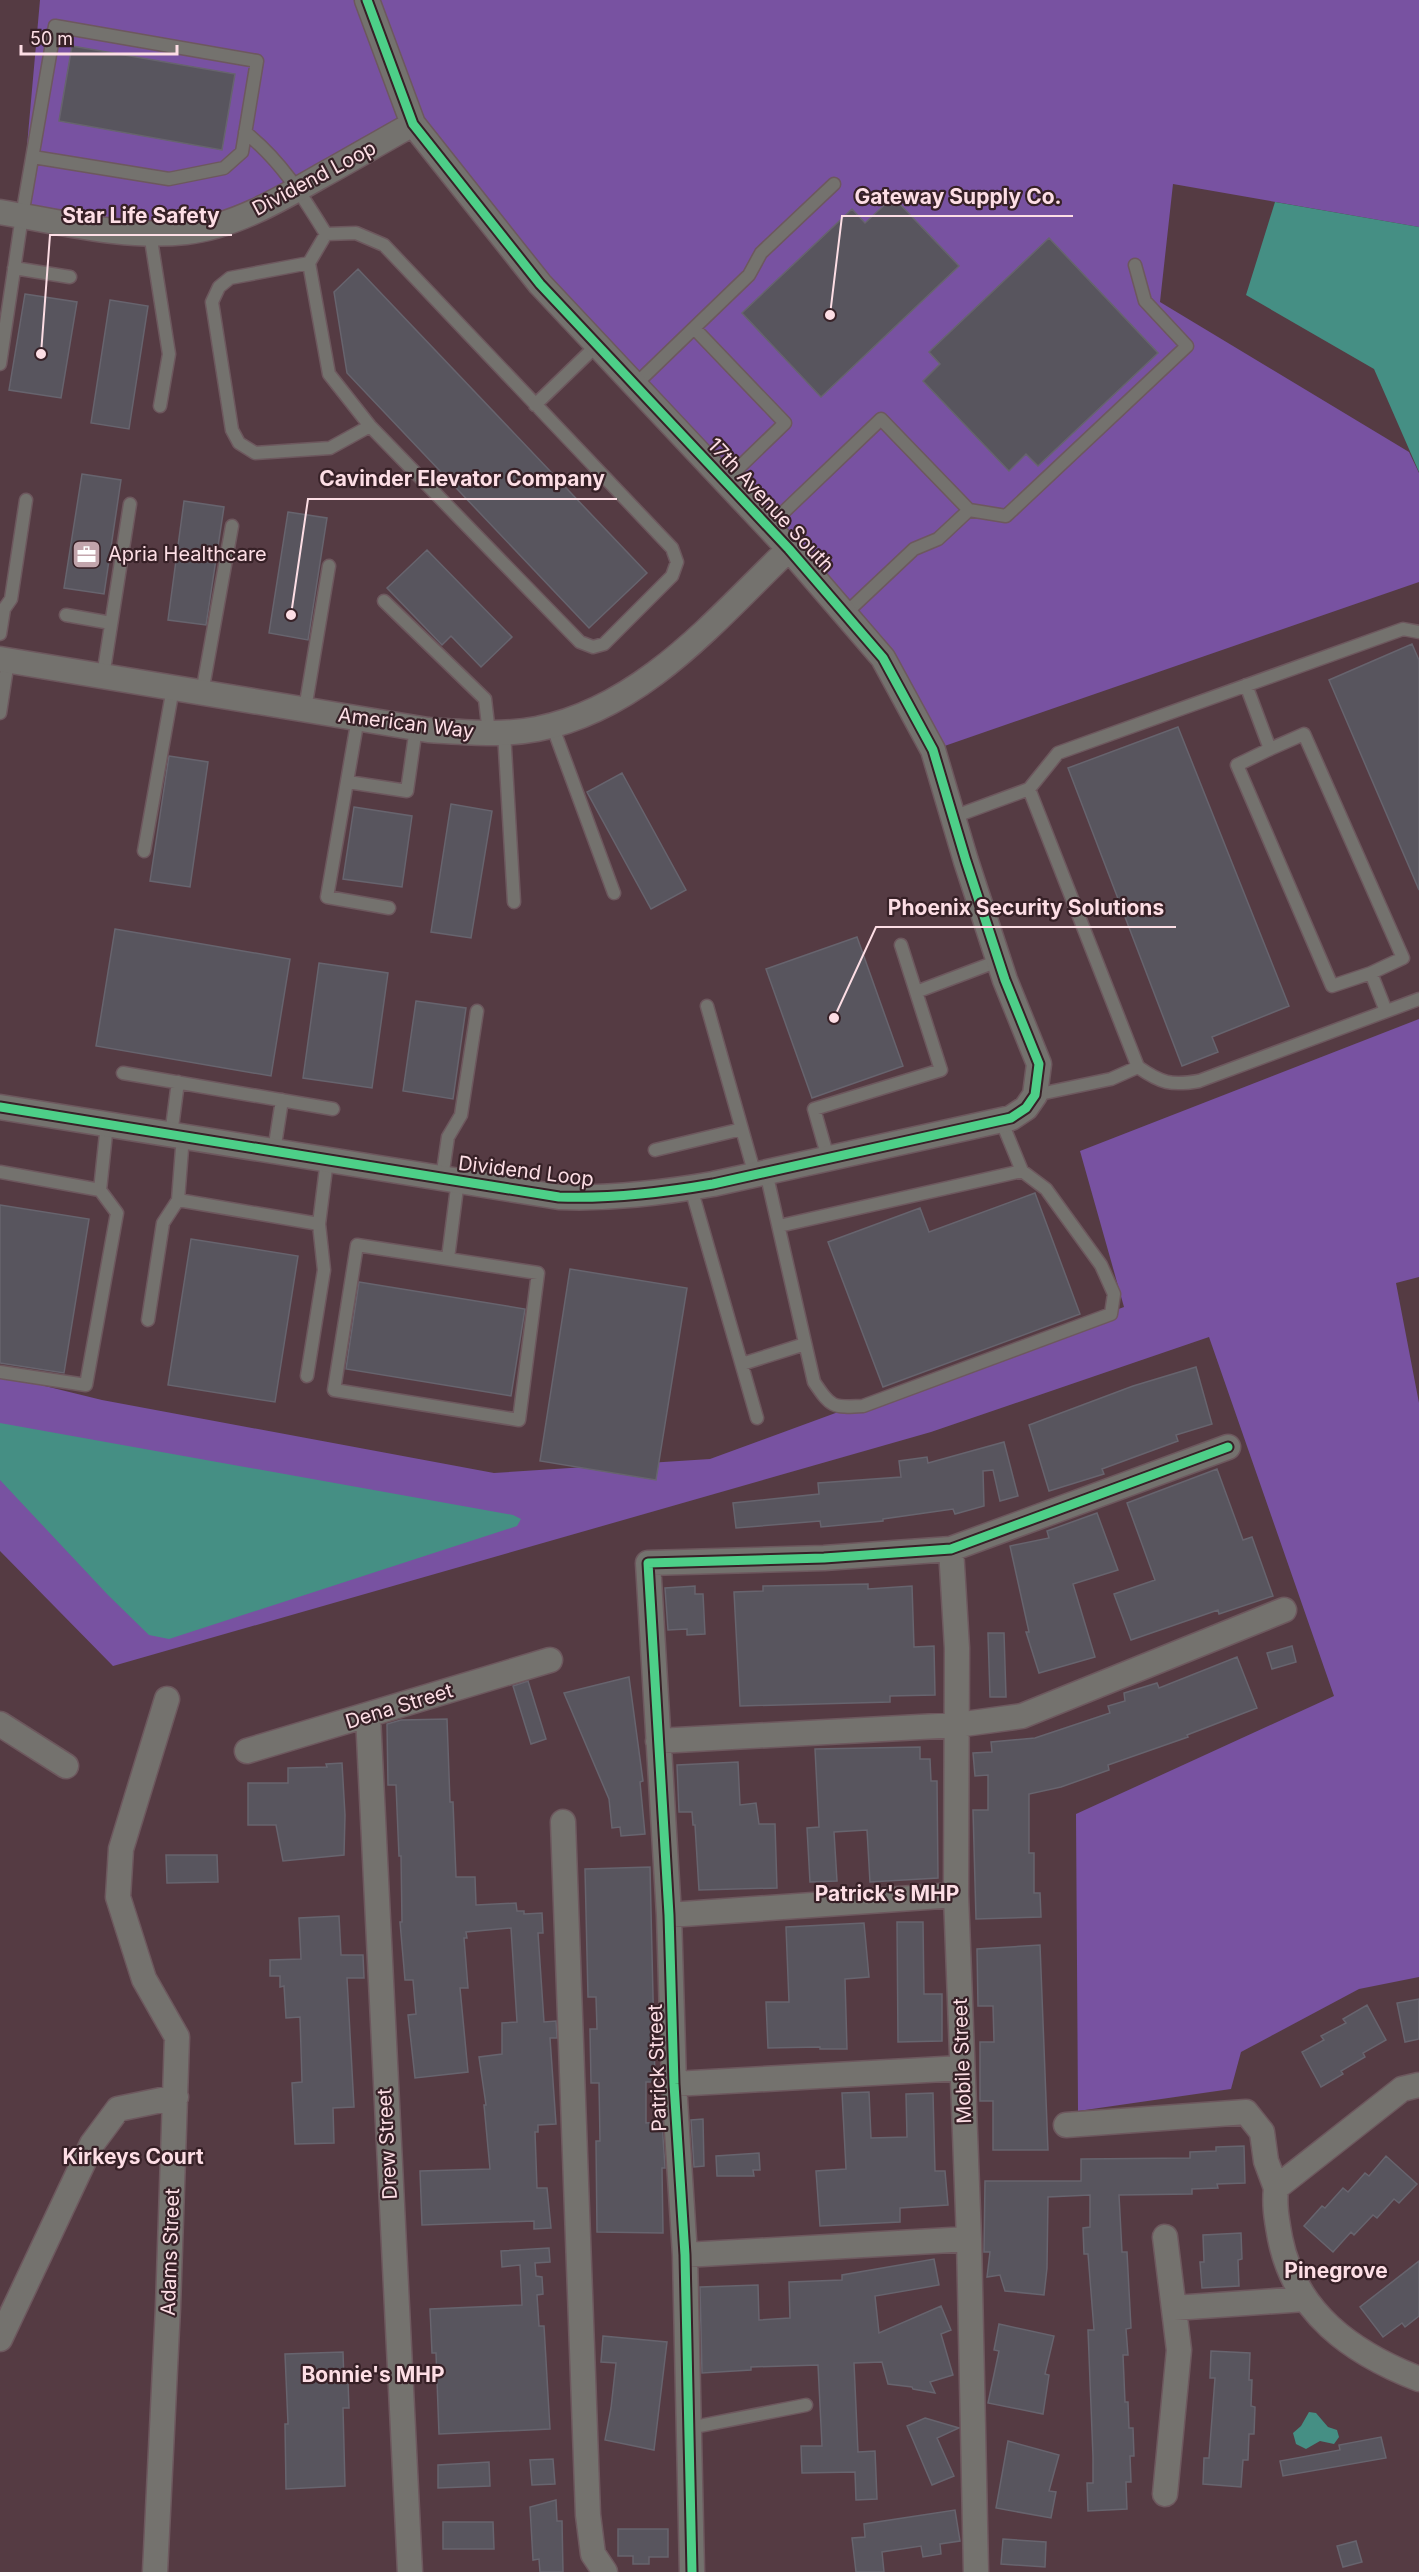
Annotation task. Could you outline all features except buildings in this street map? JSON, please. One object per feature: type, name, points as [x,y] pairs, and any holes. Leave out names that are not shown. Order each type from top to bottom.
[{"type":"street","name":"17th Avenue South","points":[[367,0],[413,124],[540,284],[789,549],[883,658],[933,750],[998,961],[1039,1064],[1035,1095]]},
{"type":"street","name":"Dividend Loop","points":[[11,214],[113,230],[150,233],[188,232],[231,220],[268,206],[413,124]]},
{"type":"street","name":"American Way","points":[[4,660],[417,728],[496,733],[537,729],[580,716],[634,690],[668,665],[789,549]]},
{"type":"street","name":"Dividend Loop","points":[[0,1107],[559,1197],[604,1198],[691,1188],[1011,1118],[1026,1108],[1035,1095]]},
{"type":"street","points":[[951,1549],[1228,1447]]},
{"type":"street","name":"Patrick Street","points":[[692,2572],[685,2255],[674,2084],[669,1915],[648,1563],[824,1558],[951,1549]]},
{"type":"street","name":"Mobile Street","points":[[951,1549],[957,1648],[956,1895],[969,2240],[975,2572]]},
{"type":"street","points":[[658,1741],[957,1725],[1022,1716],[1284,1610]]},
{"type":"street","name":"Dena Street","points":[[247,1751],[550,1660]]},
{"type":"street","name":"Adams Street","points":[[154,2572],[177,2037],[144,1979],[118,1897],[121,1849],[166,1699]]},
{"type":"street","name":"Drew Street","points":[[368,1716],[410,2572]]},
{"type":"street","points":[[0,1724],[66,1766]]},
{"type":"street","points":[[563,1822],[588,2515],[593,2554],[605,2572]]},
{"type":"street","points":[[669,1915],[956,1895]]},
{"type":"street","points":[[674,2084],[962,2068]]},
{"type":"street","points":[[1276,2188],[1402,2090],[1419,2085]]},
{"type":"street","points":[[0,2339],[92,2144],[118,2109],[176,2097]]},
{"type":"street","points":[[1066,2125],[1246,2112],[1262,2132],[1266,2161],[1276,2188],[1274,2207],[1283,2252],[1294,2282],[1314,2313],[1347,2342],[1386,2366],[1418,2378]]},
{"type":"street","points":[[1165,2237],[1179,2350],[1165,2494]]},
{"type":"street","points":[[685,2255],[969,2240]]},
{"type":"street","points":[[1174,2308],[1305,2299]]},
{"type":"lane","points":[[0,364],[14,268],[11,214],[33,157],[55,26],[257,61],[242,152],[224,168],[169,179],[33,157]]},
{"type":"lane","points":[[245,132],[269,152],[299,189],[326,234]]},
{"type":"lane","points":[[635,385],[749,275],[761,253],[834,184]]},
{"type":"lane","points":[[150,233],[169,354],[160,406]]},
{"type":"lane","points":[[356,233],[384,245],[672,548],[677,562],[672,576],[604,644],[593,647],[580,642],[370,426],[329,374],[309,263],[326,234],[356,233]]},
{"type":"lane","points":[[309,263],[230,278],[219,286],[212,302],[232,430],[239,443],[255,453],[330,448],[370,426]]},
{"type":"lane","points":[[768,527],[881,419],[969,510],[1006,516],[1187,346],[1145,301],[1135,265]]},
{"type":"lane","points":[[14,268],[70,277]]},
{"type":"lane","points":[[694,328],[785,423],[725,481]]},
{"type":"lane","points":[[535,405],[597,345]]},
{"type":"lane","points":[[0,634],[2,609],[11,599],[26,500]]},
{"type":"lane","points":[[103,676],[130,504]]},
{"type":"lane","points":[[845,614],[914,549],[938,539],[969,510]]},
{"type":"lane","points":[[202,693],[232,526]]},
{"type":"lane","points":[[304,709],[329,566]]},
{"type":"lane","points":[[384,601],[485,699],[496,733],[514,902]]},
{"type":"lane","points":[[66,615],[111,623]]},
{"type":"lane","points":[[952,817],[1029,789],[1058,753],[1403,629],[1419,632]]},
{"type":"lane","points":[[0,713],[4,660]]},
{"type":"lane","points":[[1246,685],[1270,749]]},
{"type":"lane","points":[[144,851],[173,688]]},
{"type":"lane","points":[[358,718],[327,897],[389,908]]},
{"type":"lane","points":[[552,725],[614,893]]},
{"type":"lane","points":[[348,782],[407,791],[417,728]]},
{"type":"lane","points":[[1304,734],[1403,958],[1371,973],[1332,986],[1236,765],[1270,749],[1304,734]]},
{"type":"lane","points":[[1029,789],[1138,1067],[1155,1079],[1176,1085],[1199,1081],[1419,999]]},
{"type":"lane","points":[[828,1158],[814,1110],[941,1070],[901,945]]},
{"type":"lane","points":[[916,992],[998,961]]},
{"type":"lane","points":[[1371,973],[1386,1011]]},
{"type":"lane","points":[[707,1006],[742,1129],[778,1226],[814,1382],[829,1403],[842,1407],[863,1406],[1111,1314],[1114,1294],[1101,1265],[1046,1189],[1022,1171],[1001,1120]]},
{"type":"lane","points":[[448,1258],[450,1179],[448,1137],[461,1115],[477,1011]]},
{"type":"lane","points":[[1035,1095],[1111,1079],[1138,1067]]},
{"type":"lane","points":[[123,1072],[333,1109]]},
{"type":"lane","points":[[148,1320],[163,1223],[178,1200],[178,1082]]},
{"type":"lane","points":[[274,1151],[282,1100]]},
{"type":"lane","points":[[0,1372],[86,1385],[117,1213],[100,1190],[107,1124]]},
{"type":"lane","points":[[655,1150],[742,1129]]},
{"type":"lane","points":[[307,1376],[324,1270],[319,1224],[327,1160]]},
{"type":"lane","points":[[778,1226],[1022,1171]]},
{"type":"lane","points":[[0,1172],[100,1190]]},
{"type":"lane","points":[[691,1188],[757,1418]]},
{"type":"lane","points":[[178,1200],[319,1224]]},
{"type":"lane","points":[[357,1245],[448,1258],[538,1273],[519,1420],[334,1390],[357,1245]]},
{"type":"lane","points":[[742,1364],[805,1344]]},
{"type":"lane","points":[[688,2428],[806,2405]]},
{"type":"shaded area","points":[[40,0],[1419,0],[1419,227],[1173,184],[1160,302],[1409,452],[1419,473],[1419,582],[933,750],[883,658],[413,124],[188,232],[21,213]]},
{"type":"shaded area","points":[[1275,202],[1419,227],[1419,472],[1374,369],[1246,295]]},
{"type":"shaded area","points":[[1419,1019],[1419,1277],[1396,1283],[1419,1403],[1419,1977],[1359,1989],[1241,2052],[1231,2089],[1078,2111],[1076,1814],[1334,1696],[1209,1337],[931,1432],[113,1666],[0,1551],[0,1375],[102,1400],[494,1473],[710,1459],[1124,1307],[1080,1151]]},
{"type":"shaded area","points":[[0,1423],[513,1515],[521,1519],[517,1526],[169,1639],[149,1635],[108,1595],[0,1480]]},
{"type":"shaded area","points":[[1309,2412],[1316,2413],[1328,2427],[1337,2430],[1339,2437],[1334,2444],[1320,2441],[1306,2449],[1296,2444],[1293,2433],[1301,2426]]},
{"type":"cycle path","points":[[0,1107],[559,1197],[598,1197],[636,1195],[713,1184],[1011,1118],[1026,1108],[1035,1095],[1039,1064],[1005,980],[933,750],[883,658],[789,549],[540,284],[413,124],[367,0]]},
{"type":"cycle path","points":[[692,2572],[685,2255],[674,2084],[669,1915],[648,1563],[824,1558],[951,1549],[1228,1447]]},
{"type":"place","name":"Gateway Supply Co.","points":[[830,315]]},
{"type":"place","name":"Star Life Safety","points":[[41,354]]},
{"type":"place","name":"Apria Healthcare","points":[[87,554]]},
{"type":"place","name":"Cavinder Elevator Company","points":[[291,615]]},
{"type":"place","name":"Phoenix Security Solutions","points":[[834,1018]]},
{"type":"district","name":"Patrick's MHP","points":[[887,1894]]},
{"type":"district","name":"Kirkeys Court","points":[[133,2157]]},
{"type":"district","name":"Pinegrove","points":[[1336,2271]]},
{"type":"district","name":"Bonnie's MHP","points":[[373,2375]]}]
